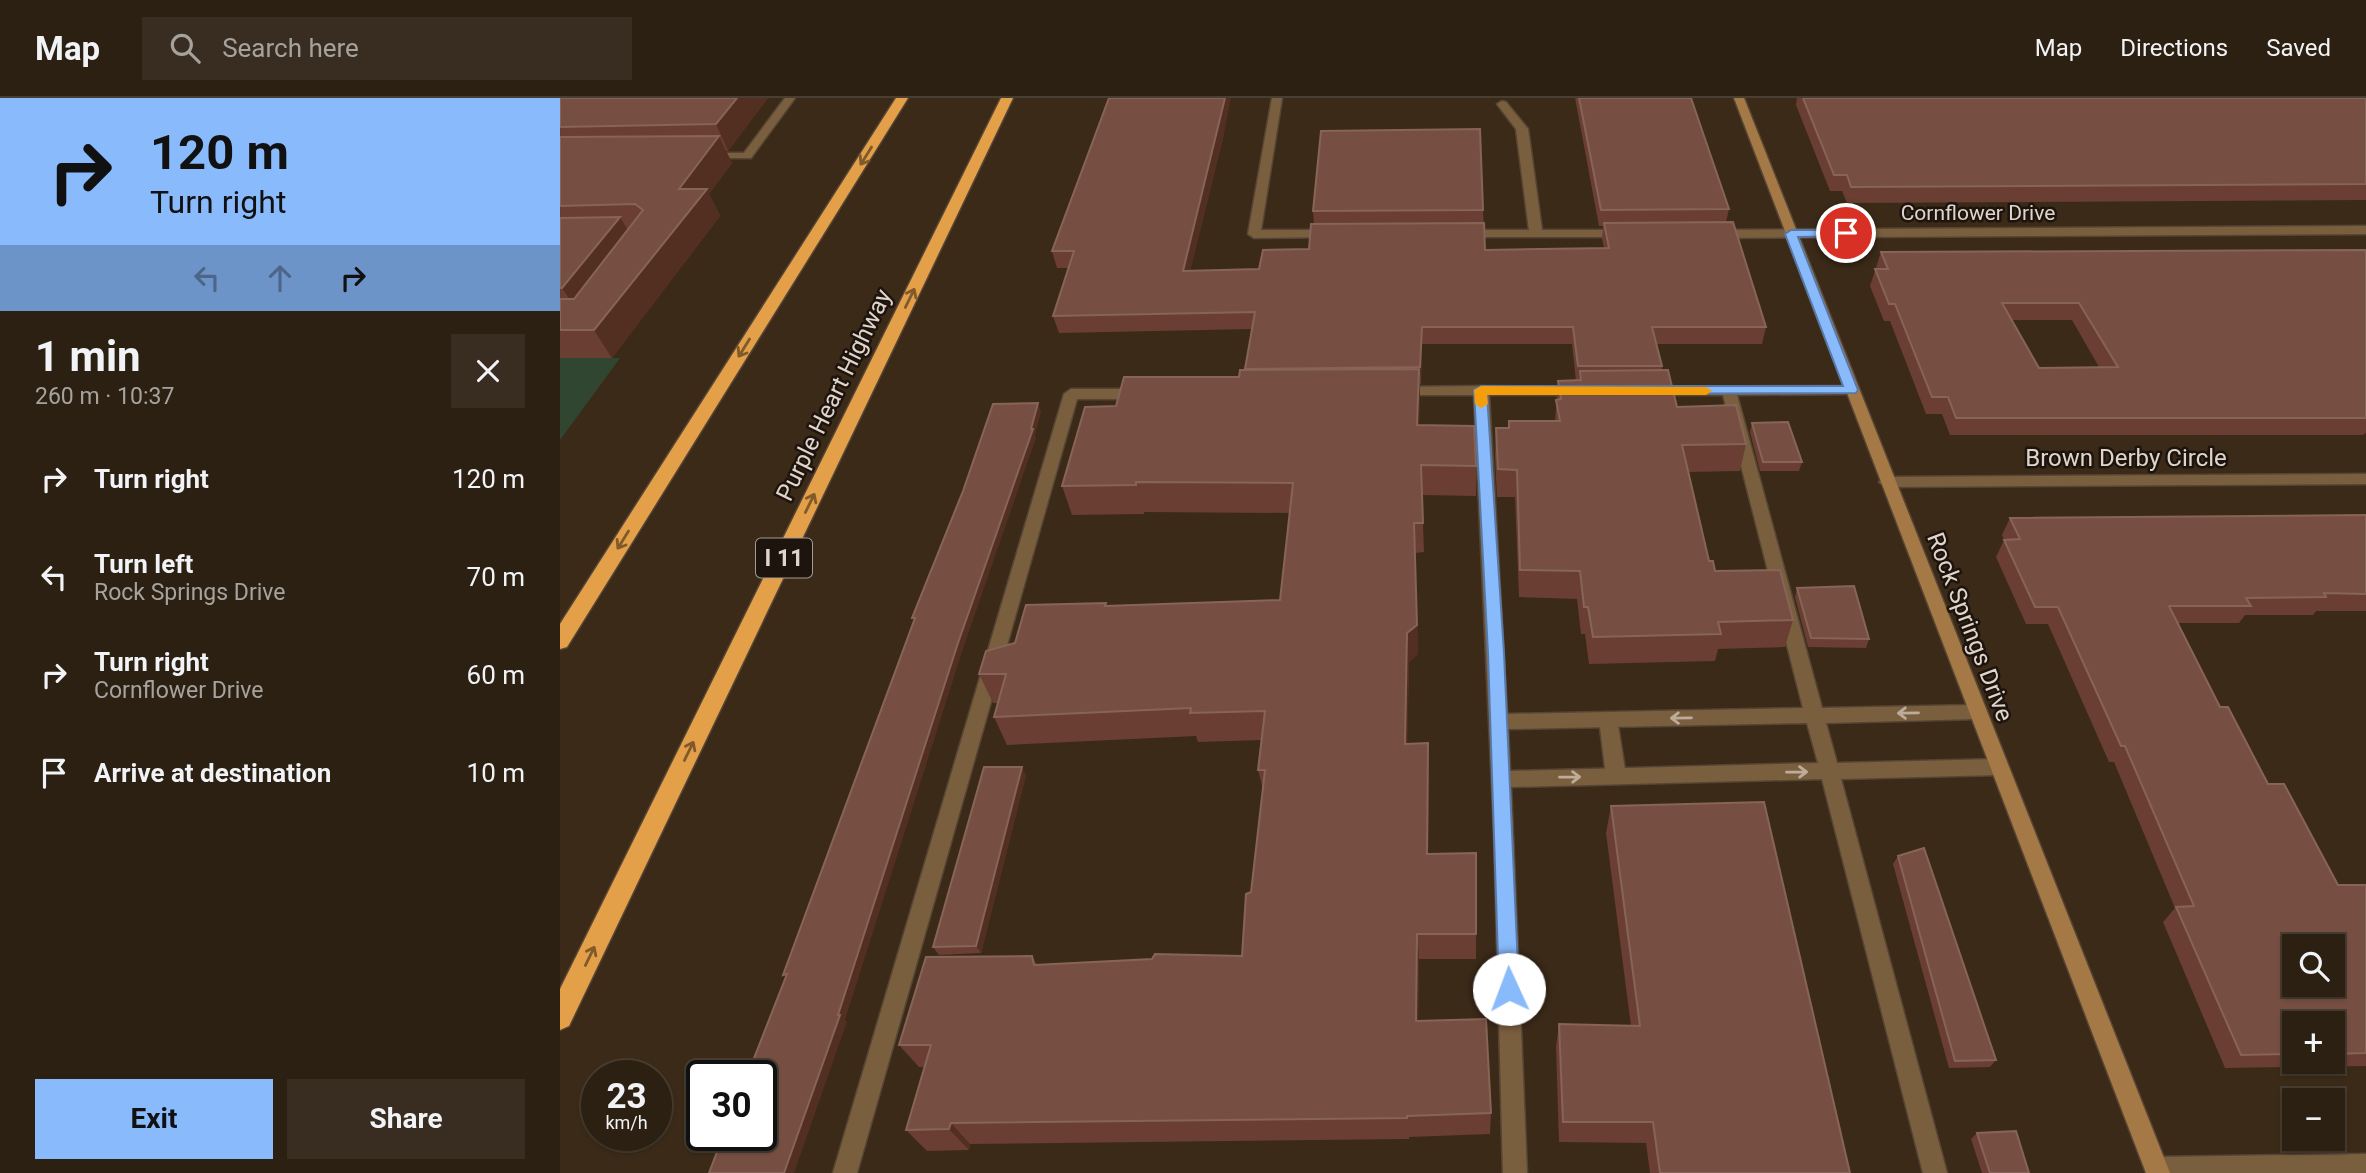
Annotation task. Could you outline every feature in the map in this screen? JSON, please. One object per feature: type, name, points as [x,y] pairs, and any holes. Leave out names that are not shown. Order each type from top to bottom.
[{"type":"highway","points":[[560,641],[902,98]]},
{"type":"highway","name":"Purple Heart Highway","points":[[560,1017],[1007,98]]},
{"type":"street","points":[[694,156],[747,156],[790,98]]},
{"type":"street","points":[[1277,98],[1254,234],[1348,234]]},
{"type":"street","name":"Rock Springs Drive","points":[[1739,98],[2157,1171]]},
{"type":"street","points":[[1502,104],[1522,129],[1536,234]]},
{"type":"street","name":"Cornflower Drive","points":[[1697,234],[2366,230]]},
{"type":"street","points":[[1442,234],[1643,234]]},
{"type":"street","points":[[1481,390],[1502,779],[1515,1173]]},
{"type":"street","points":[[1632,391],[1851,390]]},
{"type":"street","points":[[1385,391],[1591,391]]},
{"type":"street","points":[[1729,391],[1936,1173]]},
{"type":"street","points":[[845,1173],[1071,394],[1153,394]]},
{"type":"street","name":"Brown Derby Circle","points":[[1887,482],[2366,479]]},
{"type":"street","points":[[1498,722],[1976,712]]},
{"type":"street","points":[[1608,719],[1616,776]]},
{"type":"street","points":[[1502,779],[1998,767]]},
{"type":"street","points":[[2157,1171],[2366,1166]]},
{"type":"green space","points":[[560,358],[620,358],[560,440]]},
{"type":"building","points":[[560,98],[737,98],[716,124],[560,127]]},
{"type":"building","points":[[1109,98],[1225,98],[1183,271],[1259,269],[1263,250],[1309,249],[1311,224],[1484,223],[1485,250],[1609,248],[1604,223],[1733,222],[1766,327],[1652,327],[1662,366],[1578,366],[1573,327],[1422,327],[1420,367],[1245,369],[1255,312],[1053,316],[1074,251],[1052,251]]},
{"type":"building","points":[[1579,98],[1691,98],[1729,209],[1601,210]]},
{"type":"building","points":[[1803,98],[2366,98],[2366,184],[1851,187],[1847,175],[1834,175]]},
{"type":"building","points":[[1480,129],[1483,210],[1313,211],[1321,131]]},
{"type":"building","points":[[719,136],[679,189],[707,189],[594,330],[560,330],[560,299],[574,299],[643,210],[635,204],[560,206],[560,137]]},
{"type":"building","points":[[620,217],[562,288],[560,288],[560,218]]},
{"type":"building","points":[[2366,250],[2366,418],[1956,418],[1948,397],[1932,397],[1895,304],[1889,304],[1875,269],[1888,269],[1881,252]],"holes":[[[2002,303],[2079,303],[2118,367],[2039,368]]]},
{"type":"building","points":[[1419,369],[1417,425],[1474,426],[1476,466],[1421,465],[1423,523],[1414,523],[1417,625],[1407,633],[1405,744],[1428,743],[1427,854],[1476,853],[1476,934],[1417,934],[1416,1021],[1486,1019],[1491,1113],[1407,1118],[951,1123],[949,1129],[906,1130],[931,1045],[899,1045],[926,957],[1032,956],[1034,965],[1152,959],[1155,954],[1242,956],[1246,894],[1251,892],[1265,770],[1258,770],[1265,711],[1190,713],[1191,708],[994,717],[1006,674],[979,674],[986,651],[1015,643],[1026,605],[1106,603],[1105,606],[1280,600],[1293,483],[1136,482],[1136,485],[1062,486],[1085,407],[1116,406],[1124,377],[1239,377],[1240,370]]},
{"type":"building","points":[[1668,370],[1677,407],[1736,405],[1746,444],[1682,445],[1709,561],[1713,561],[1715,571],[1780,570],[1793,620],[1718,622],[1721,634],[1593,637],[1588,607],[1584,607],[1580,571],[1520,570],[1517,470],[1498,469],[1496,428],[1509,428],[1509,421],[1560,421],[1556,400],[1561,399],[1558,381],[1581,380],[1580,371]]},
{"type":"building","points":[[1038,403],[1033,429],[958,643],[840,1015],[784,1173],[709,1173],[717,1151],[777,1151],[777,1060],[753,1060],[787,974],[783,975],[915,618],[912,618],[963,491],[993,404]]},
{"type":"building","points":[[1788,422],[1802,462],[1763,462],[1752,423]]},
{"type":"building","points":[[2366,515],[2366,594],[2324,593],[2326,597],[2246,598],[2251,606],[2169,606],[2220,707],[2228,707],[2268,784],[2284,784],[2338,885],[2366,885],[2366,1053],[2345,1054],[2345,1011],[2282,1011],[2282,1054],[2241,1055],[2176,907],[2194,906],[2125,746],[2121,746],[2058,607],[2035,607],[2004,540],[2020,539],[2010,518]]},
{"type":"building","points":[[1854,586],[1869,639],[1811,638],[1797,588]]},
{"type":"building","points":[[984,767],[1022,767],[976,946],[933,947]]},
{"type":"building","points":[[1764,802],[1850,1173],[1660,1173],[1653,1122],[1563,1122],[1559,1024],[1640,1026],[1611,806]]},
{"type":"building","points":[[1924,848],[1996,1060],[1955,1061],[1898,856]]},
{"type":"building","points":[[2016,1131],[2029,1173],[1990,1173],[1977,1133]]},
{"type":"slow traffic","points":[[1481,404],[1481,390],[1706,391]]},
{"type":"route","points":[[1509,989],[1496,653],[1481,390],[1851,390],[1791,234],[1846,233]]}]
